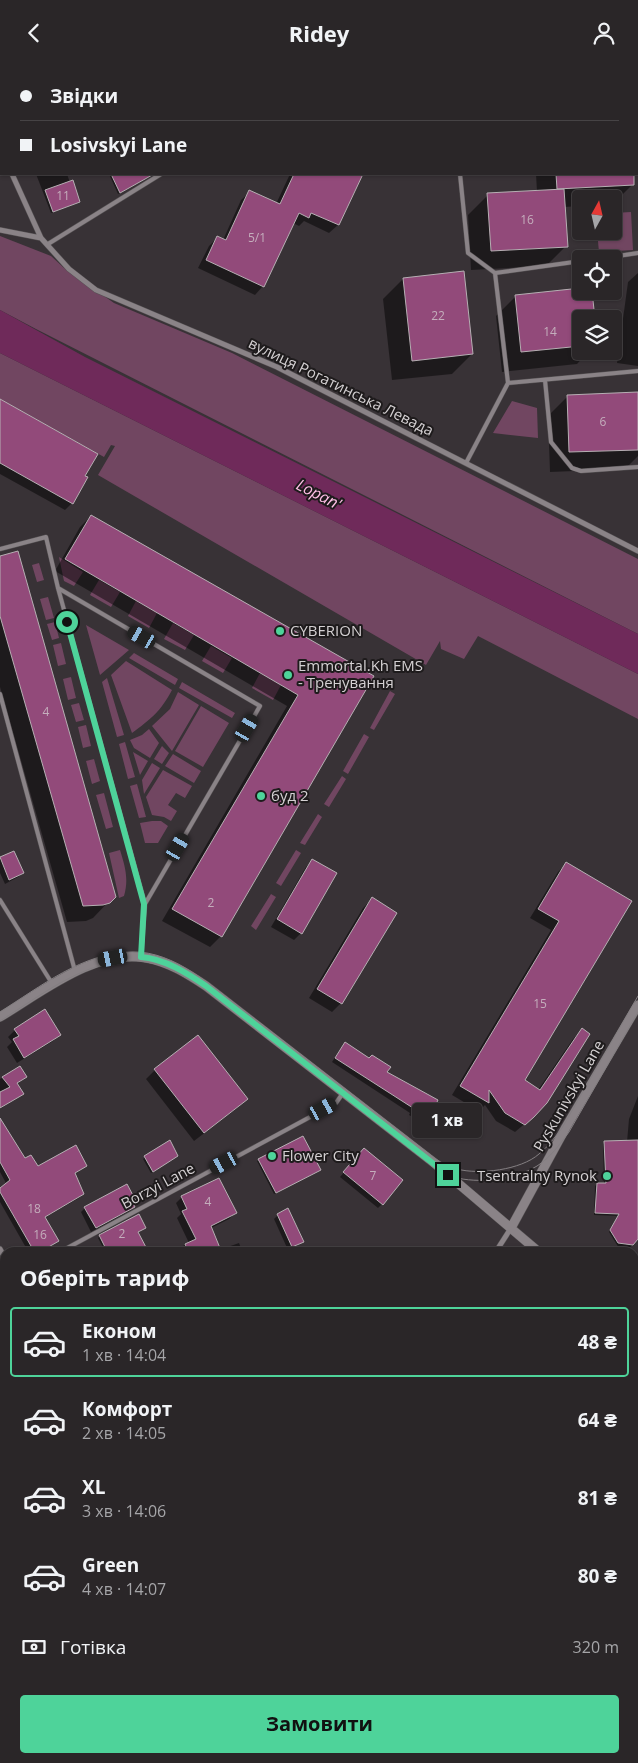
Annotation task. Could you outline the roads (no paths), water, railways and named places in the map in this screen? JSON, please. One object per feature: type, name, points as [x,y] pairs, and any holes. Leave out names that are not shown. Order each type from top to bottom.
[{"type":"street","points":[[12,175],[41,239]]},
{"type":"street","points":[[0,230],[41,239]]},
{"type":"street","name":"вулиця Рогатинська Левада","points":[[41,239],[48,244],[69,269],[96,289],[277,367],[638,551]]},
{"type":"street","points":[[0,1017],[76,971],[103,960],[141,957],[164,963],[184,972],[206,986],[433,1163],[533,1247]]},
{"type":"street","name":"Pyskunivskyi Lane","points":[[499,1247],[566,1127],[637,1009]]},
{"type":"lane","points":[[48,244],[159,175]]},
{"type":"lane","points":[[460,175],[468,253],[494,273],[508,383],[466,463]]},
{"type":"lane","points":[[622,255],[638,253]]},
{"type":"lane","points":[[494,273],[572,262]]},
{"type":"lane","points":[[508,383],[638,371]]},
{"type":"lane","points":[[545,380],[551,443],[572,468],[581,471],[638,467]]},
{"type":"lane","points":[[0,549],[46,537],[144,904],[141,957]]},
{"type":"lane","points":[[58,587],[260,706],[144,904]]},
{"type":"lane","points":[[0,694],[76,971]]},
{"type":"lane","points":[[0,900],[53,985]]},
{"type":"lane","name":"Borzyi Lane","points":[[69,1247],[336,1103],[344,1093]]},
{"type":"water","name":"Lopan'","points":[[0,310],[85,357],[638,634],[638,674],[0,353]]},
{"type":"tram line","points":[[0,1012],[46,982],[79,964],[97,958],[133,952],[163,957],[192,972],[206,982],[436,1159],[446,1165],[466,1171],[488,1171],[522,1164],[539,1154],[548,1145],[562,1128],[638,996]]},
{"type":"tram line","points":[[0,1021],[69,978],[107,964],[126,961],[152,963],[168,968],[188,979]]},
{"type":"tram line","points":[[308,1069],[432,1166],[445,1174],[463,1179],[496,1179],[528,1171],[546,1159],[558,1146],[569,1132],[638,1012]]},
{"type":"place","name":"CYBERION","points":[[280,631]]},
{"type":"place","name":"Emmortal.Kh EMS - Тренування","points":[[288,675]]},
{"type":"place","name":"буд 2","points":[[261,796]]},
{"type":"place","name":"Flower City","points":[[272,1156]]},
{"type":"place","name":"Tsentralny Rynok","points":[[607,1176]]}]
